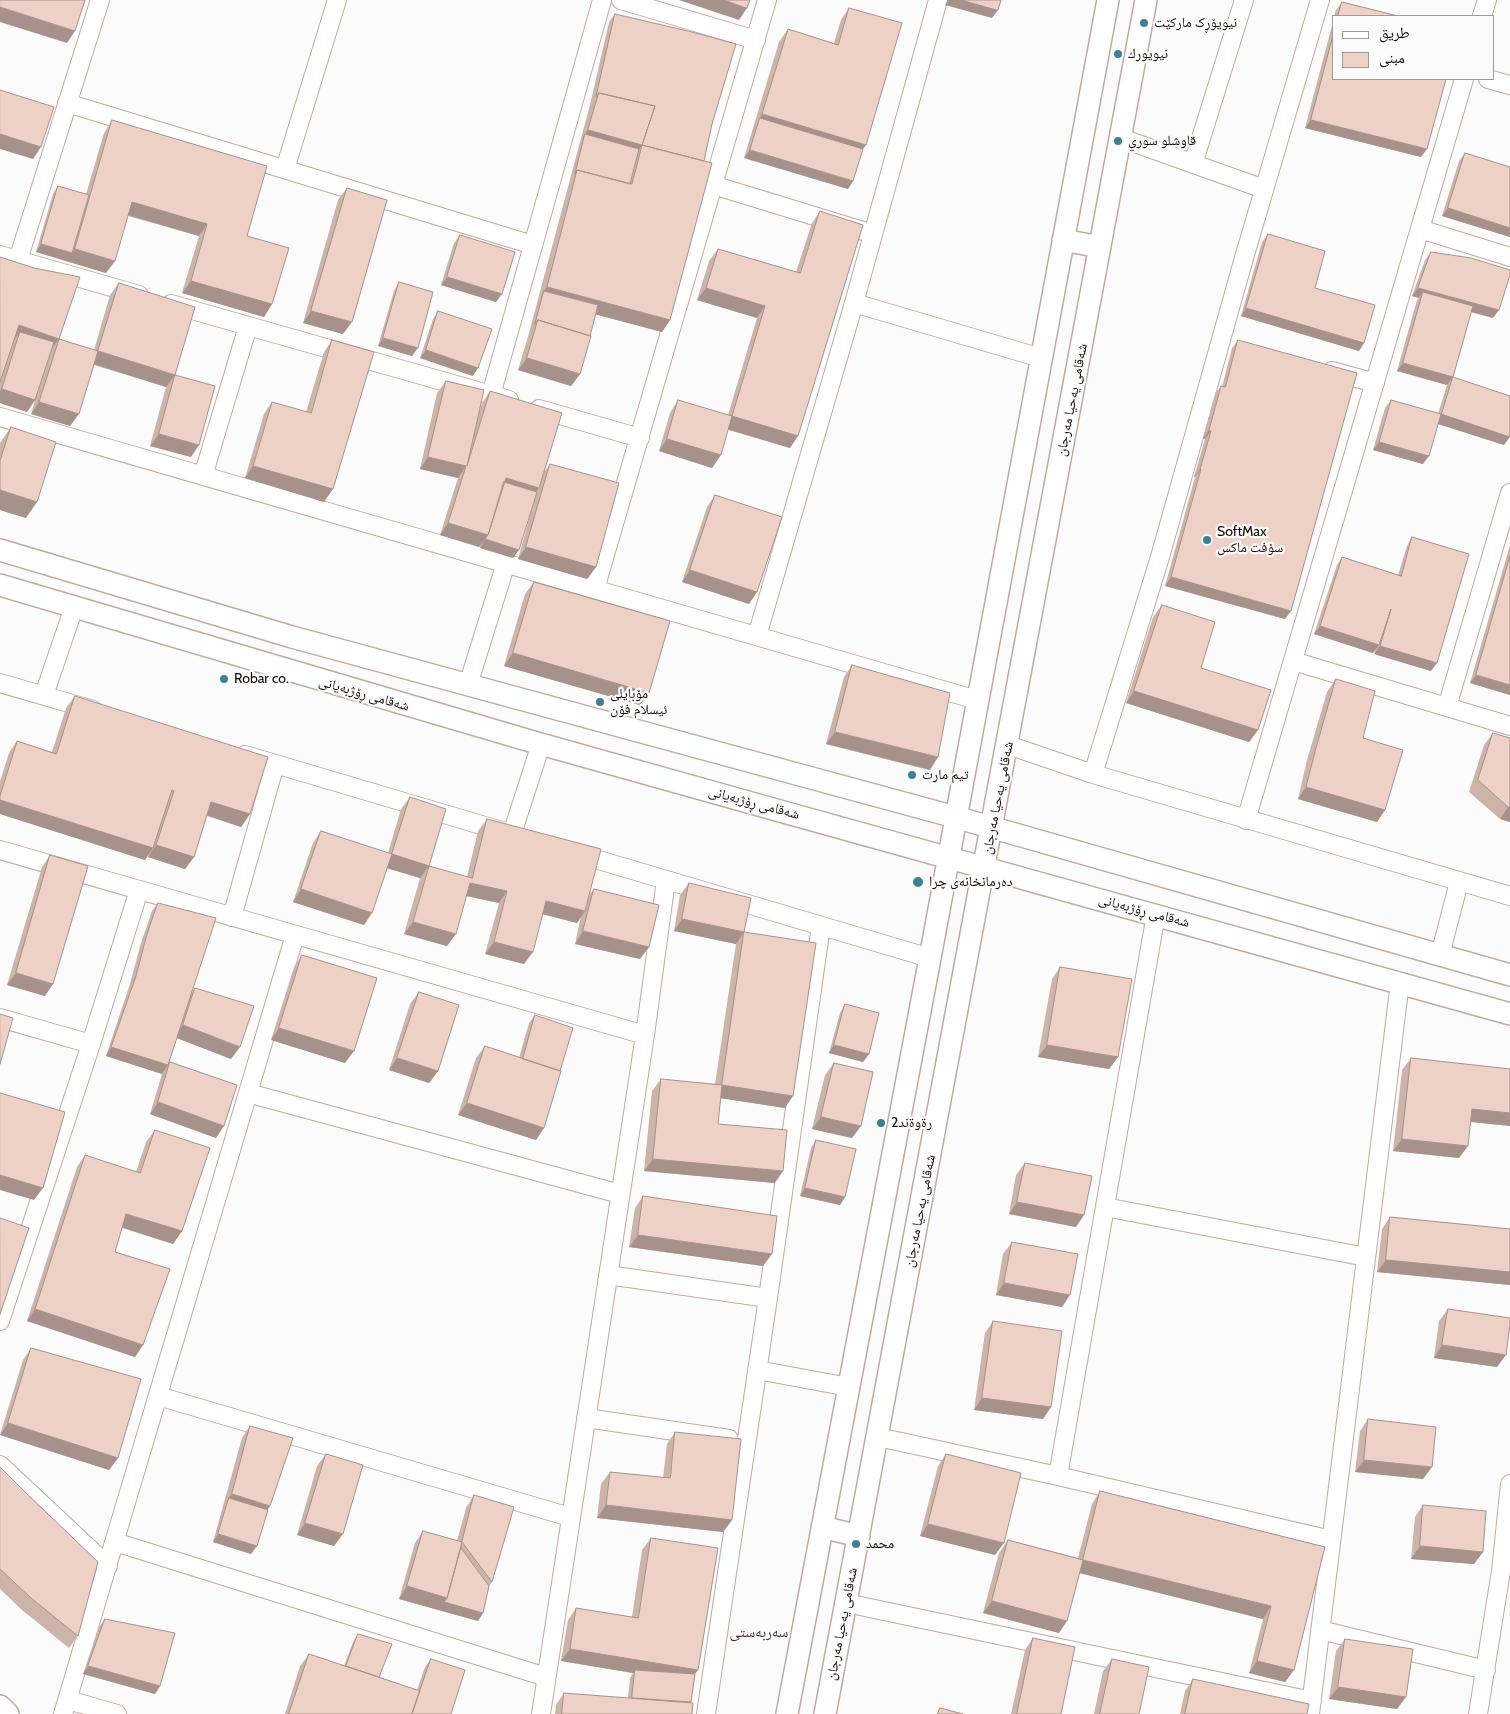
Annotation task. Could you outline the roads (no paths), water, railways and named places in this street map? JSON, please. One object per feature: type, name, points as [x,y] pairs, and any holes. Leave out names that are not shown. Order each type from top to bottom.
[{"type":"street","points":[[18,260],[100,0]]},
{"type":"street","points":[[285,169],[337,0]]},
{"type":"street","points":[[491,395],[602,0]]},
{"type":"street","points":[[621,0],[756,40]]},
{"type":"street","points":[[595,589],[767,0]]},
{"type":"street","points":[[757,636],[874,234],[938,0]]},
{"type":"street","points":[[787,1714],[1108,0]]},
{"type":"street","name":"شەقامی یەحیا مەرجان","points":[[825,1714],[1146,0]]},
{"type":"street","points":[[1194,164],[1244,0]]},
{"type":"street","points":[[1092,774],[1160,557],[1264,189],[1320,0]]},
{"type":"street","points":[[1482,15],[1487,0]]},
{"type":"street","points":[[1246,820],[1464,80]]},
{"type":"street","points":[[1491,80],[1510,86]]},
{"type":"street","points":[[67,103],[533,245]]},
{"type":"street","points":[[1121,138],[1264,189]]},
{"type":"street","points":[[713,185],[874,234]]},
{"type":"street","points":[[1420,229],[1510,257]]},
{"type":"street","points":[[1063,240],[1100,247]]},
{"type":"street","points":[[0,255],[640,438]]},
{"type":"street","points":[[854,303],[1041,358]]},
{"type":"street","points":[[203,476],[248,326]]},
{"type":"street","points":[[1222,339],[1241,344]]},
{"type":"street","points":[[1317,367],[1375,383]]},
{"type":"street","points":[[0,417],[977,700]]},
{"type":"street","points":[[1447,707],[1510,493]]},
{"type":"street","points":[[0,550],[292,637],[992,827],[1510,975]]},
{"type":"street","points":[[468,685],[506,563]]},
{"type":"street","name":"شەقامی ڕۆژبەیانی","points":[[0,585],[282,670],[541,744],[1510,1014]]},
{"type":"street","points":[[44,696],[74,607]]},
{"type":"street","points":[[282,670],[292,637]]},
{"type":"street","points":[[1293,661],[1510,726]]},
{"type":"street","points":[[0,682],[109,715]]},
{"type":"street","points":[[512,834],[541,744]]},
{"type":"street","points":[[1008,745],[1092,774],[1510,896]]},
{"type":"street","points":[[229,750],[530,840]]},
{"type":"street","points":[[232,917],[275,764]]},
{"type":"street","points":[[557,848],[930,958]]},
{"type":"street","points":[[0,850],[645,1035]]},
{"type":"street","points":[[541,1714],[645,1035],[666,880]]},
{"type":"street","points":[[1440,955],[1459,882]]},
{"type":"street","points":[[0,1321],[91,1044],[139,890]]},
{"type":"street","points":[[1058,1476],[1156,914]]},
{"type":"street","points":[[706,1714],[758,1370],[821,926]]},
{"type":"street","points":[[116,1714],[66,1707],[295,935]]},
{"type":"street","points":[[846,1603],[1311,1707],[1400,982]]},
{"type":"street","points":[[0,1018],[91,1044]]},
{"type":"street","points":[[248,1093],[620,1194]]},
{"type":"street","points":[[1105,1206],[1366,1257]]},
{"type":"street","points":[[608,1275],[768,1298]]},
{"type":"street","points":[[758,1370],[849,1387]]},
{"type":"street","points":[[158,1396],[570,1516]]},
{"type":"street","points":[[586,1418],[747,1442]]},
{"type":"street","points":[[878,1437],[1058,1476],[1331,1540]]},
{"type":"street","points":[[0,1465],[108,1566]]},
{"type":"street","points":[[1478,1714],[1505,1571],[1510,1484]]},
{"type":"street","points":[[822,1528],[859,1536]]},
{"type":"street","points":[[115,1542],[546,1677]]},
{"type":"street","points":[[1320,1630],[1486,1670]]},
{"type":"street","points":[[0,1706],[8,1714]]},
{"type":"place","name":"نیویۆڕک مارکێت","points":[[1144,23]]},
{"type":"place","name":"نيويورك","points":[[1118,54]]},
{"type":"place","name":"قاوشلو سوري","points":[[1118,141]]},
{"type":"place","name":"SoftMax سۆفت ماکس","points":[[1207,540]]},
{"type":"place","name":"Robar co.","points":[[224,679]]},
{"type":"place","name":"مۆبایلی ئیسلام فۆن","points":[[600,702]]},
{"type":"place","name":"تیم مارت","points":[[912,775]]},
{"type":"place","name":"دەرمانخانەی چرا","points":[[918,882]]},
{"type":"place","name":"رةوةند2","points":[[881,1123]]},
{"type":"place","name":"محمد","points":[[856,1544]]},
{"type":"district","name":"سه‌ربه‌ستی","points":[[759,1633]]}]
